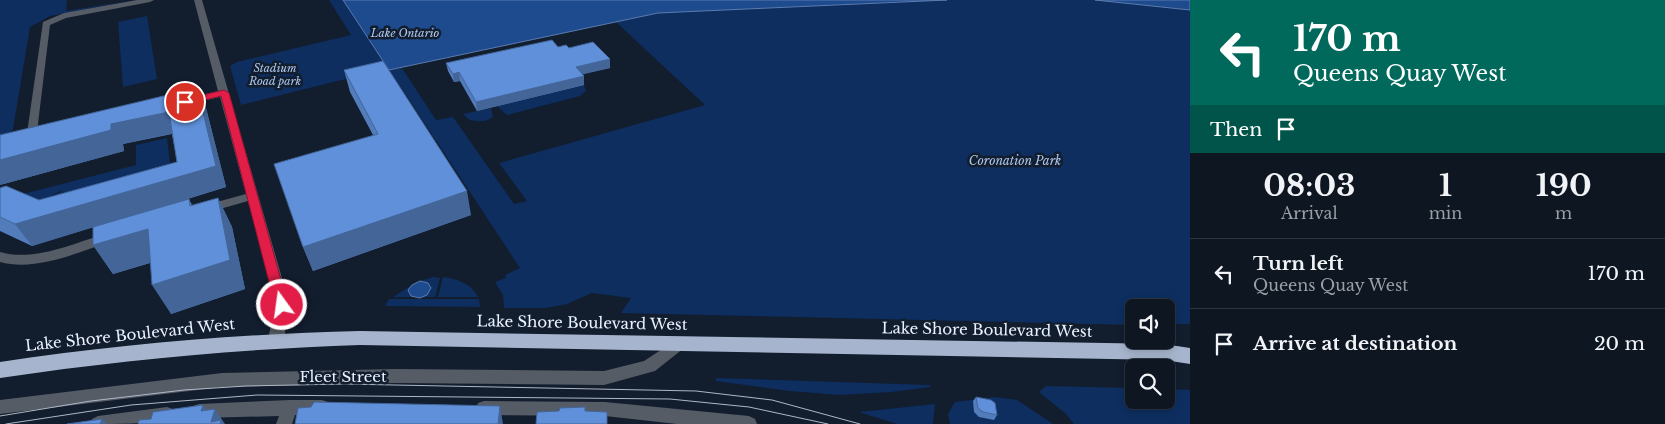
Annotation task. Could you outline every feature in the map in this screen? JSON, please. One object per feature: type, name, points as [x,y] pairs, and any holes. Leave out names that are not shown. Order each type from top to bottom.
[{"type":"highway","name":"Lake Shore Boulevard West","points":[[0,370],[135,352],[276,340],[369,338],[1164,352],[1190,356]]},
{"type":"highway","name":"Lake Shore Boulevard West","points":[[1164,352],[1190,347]]},
{"type":"street","points":[[31,140],[46,24],[64,16],[150,0]]},
{"type":"street","points":[[198,0],[281,300],[282,305],[276,340]]},
{"type":"street","points":[[175,105],[224,93]]},
{"type":"street","points":[[192,213],[252,196]]},
{"type":"street","points":[[0,257],[18,262],[33,260],[122,234]]},
{"type":"street","name":"Fleet Street","points":[[0,407],[222,380],[255,378],[315,376],[604,378],[649,366],[680,344]]},
{"type":"street","points":[[284,424],[290,407]]},
{"type":"street","points":[[98,424],[176,412],[338,407]]},
{"type":"street","points":[[464,408],[605,409],[657,419],[749,424]]},
{"type":"green space","points":[[0,0],[67,0],[66,11],[132,0],[50,16],[30,27],[13,129],[11,132],[0,136]]},
{"type":"green space","name":"Coronation Park","points":[[329,0],[343,0],[389,70],[402,68],[436,120],[453,117],[514,204],[527,201],[499,163],[705,105],[616,22],[658,13],[947,0],[1095,0],[1190,10],[1190,324],[1175,324],[1175,299],[1125,299],[1125,325],[621,313],[631,298],[592,293],[567,304],[546,308],[504,308],[503,295],[495,282],[506,278],[505,275],[520,268],[400,86],[382,70],[241,105],[230,66],[237,62],[351,35]]},
{"type":"green space","points":[[147,16],[157,79],[123,87],[118,22]]},
{"type":"green space","points":[[584,85],[586,91],[580,96],[507,115],[497,106]]},
{"type":"green space","points":[[491,108],[493,116],[485,121],[471,120],[463,114]]},
{"type":"green space","points":[[167,138],[172,180],[59,198],[54,195],[61,192],[70,195],[60,191],[39,203],[15,196],[136,165],[136,145]]},
{"type":"green space","points":[[433,277],[440,278],[435,297],[393,297],[412,285],[408,290],[429,283],[420,281]]},
{"type":"green space","points":[[443,277],[463,282],[472,288],[478,297],[438,297]]},
{"type":"green space","points":[[389,299],[479,299],[480,307],[385,306]]},
{"type":"green space","points":[[716,378],[929,385],[931,387],[841,395],[789,391],[716,381]]},
{"type":"green space","points":[[1046,386],[1125,388],[1125,409],[1175,409],[1175,389],[1190,390],[1190,424],[1074,424],[1066,414],[1039,392]]},
{"type":"green space","points":[[994,397],[1017,400],[1053,424],[950,424],[948,414],[955,402]]},
{"type":"green space","points":[[935,404],[933,424],[897,424],[859,412]]},
{"type":"water","name":"Lake Ontario","points":[[343,0],[947,0],[658,13],[389,70]]},
{"type":"water","points":[[1095,0],[1190,0],[1190,10]]},
{"type":"water","points":[[420,281],[428,283],[431,288],[427,295],[420,298],[411,296],[408,290],[412,285]]},
{"type":"building","points":[[552,40],[558,47],[566,45],[569,48],[593,42],[610,59],[576,67],[584,76],[476,102],[459,72],[453,74],[446,63]]},
{"type":"building","points":[[383,61],[467,191],[303,247],[274,164],[378,134],[344,70]]},
{"type":"building","points":[[197,88],[216,166],[15,224],[0,217],[0,188],[6,186],[39,200],[177,162],[169,112],[111,124],[111,130],[0,160],[0,135]]},
{"type":"building","points":[[218,198],[230,260],[152,285],[148,229],[93,245],[93,227],[189,199],[190,206]]},
{"type":"building","points":[[976,397],[991,400],[995,403],[997,415],[983,412],[978,408]]},
{"type":"building","points":[[314,402],[500,406],[498,424],[295,424],[298,408],[311,407]]},
{"type":"building","points":[[203,405],[201,411],[215,409],[211,422],[221,420],[220,424],[138,424],[139,420],[151,419],[153,412]]},
{"type":"building","points":[[585,407],[585,411],[607,412],[607,424],[536,424],[537,412],[559,411],[560,408]]},
{"type":"building","points":[[102,419],[100,424],[67,424]]},
{"type":"tram line","points":[[0,416],[91,401],[184,390],[246,386],[344,384],[696,391],[772,400],[860,424]]},
{"type":"tram line","points":[[6,424],[131,405],[257,395],[670,399],[749,407],[828,424]]},
{"type":"route","points":[[185,102],[224,93],[282,305]]},
{"type":"park label","name":"Stadium Road park","points":[[275,74]]}]
